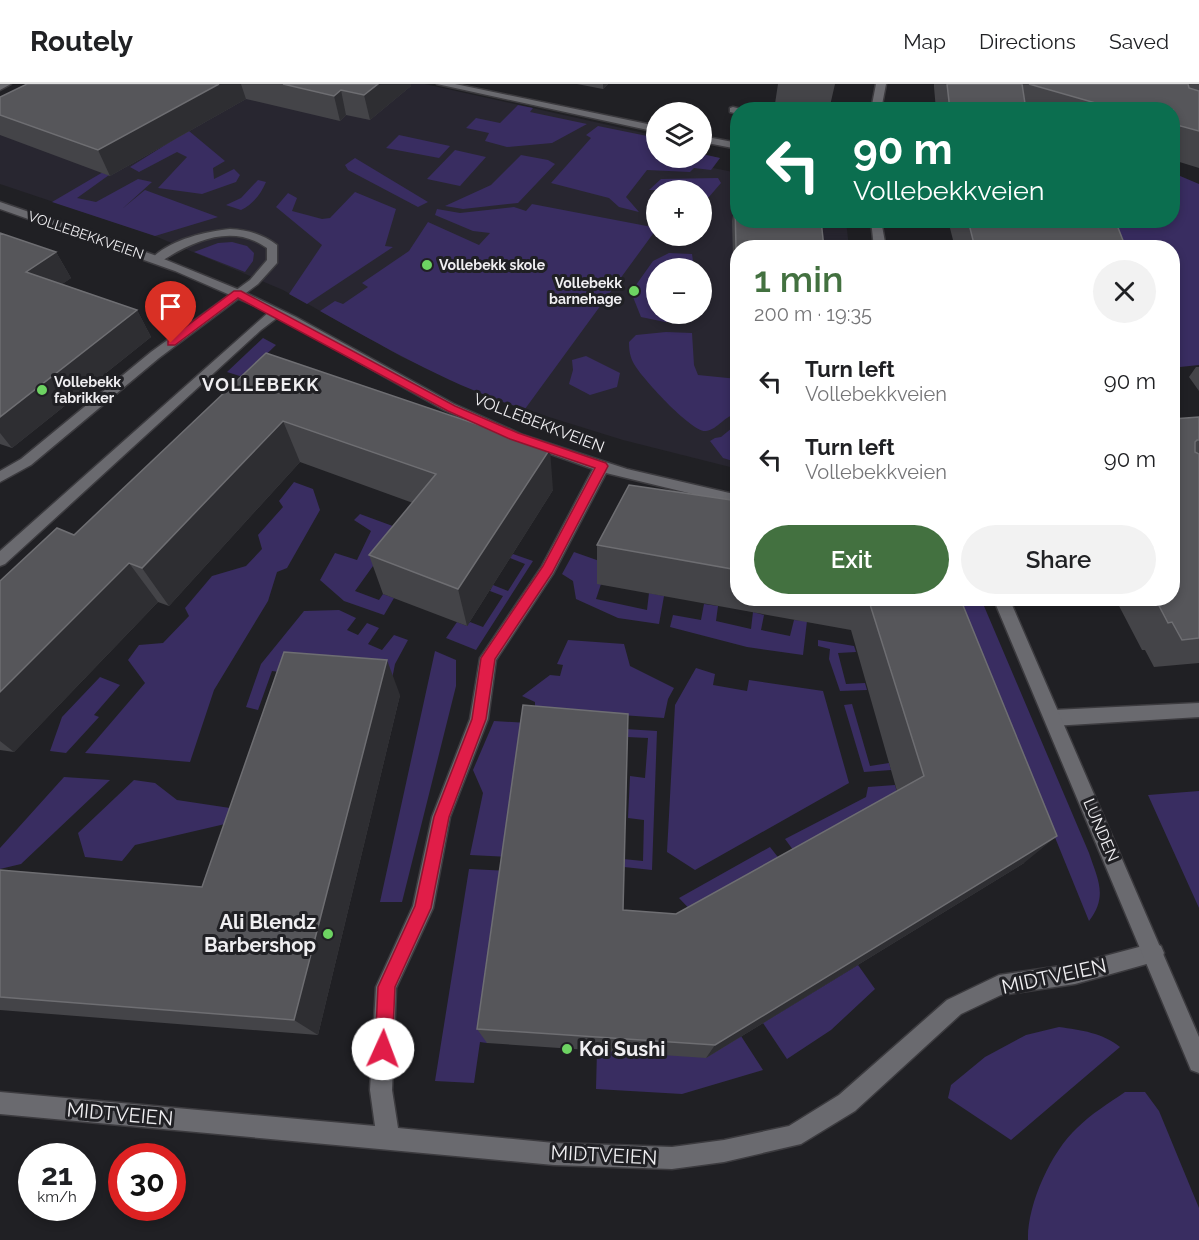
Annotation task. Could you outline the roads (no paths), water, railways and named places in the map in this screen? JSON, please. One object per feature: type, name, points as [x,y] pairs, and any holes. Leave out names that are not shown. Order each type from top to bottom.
[{"type":"street","points":[[0,87],[6,84]]},
{"type":"street","points":[[442,84],[646,127]]},
{"type":"street","points":[[878,102],[881,84]]},
{"type":"street","points":[[712,141],[730,144]]},
{"type":"street","name":"VOLLEBEKKVEIEN","points":[[0,205],[156,260],[238,293],[452,408],[514,436],[602,466],[730,498]]},
{"type":"street","points":[[0,477],[26,462],[155,355],[266,271],[273,261],[273,247],[256,236],[231,232],[208,236],[172,248],[156,260]]},
{"type":"street","points":[[0,560],[257,327],[277,312]]},
{"type":"street","points":[[388,1137],[381,1090],[386,987],[423,908],[441,817],[479,719],[488,658],[548,570],[602,466]]},
{"type":"street","name":"LUNDEN","points":[[1004,606],[1199,1062]]},
{"type":"street","points":[[1053,718],[1199,710]]},
{"type":"street","name":"MIDTVEIEN","points":[[0,1103],[554,1154],[672,1158],[724,1151],[793,1136],[847,1103],[954,1007],[999,985],[1075,974],[1154,953]]},
{"type":"place","name":"Vollebekk skole","points":[[427,265]]},
{"type":"place","name":"Vollebekk barnehage","points":[[634,291]]},
{"type":"place","name":"Vollebekk fabrikker","points":[[42,390]]},
{"type":"place","name":"Ali Blendz Barbershop","points":[[328,934]]},
{"type":"place","name":"Koi Sushi","points":[[567,1049]]},
{"type":"district","name":"VOLLEBEKK","points":[[261,384]]}]
